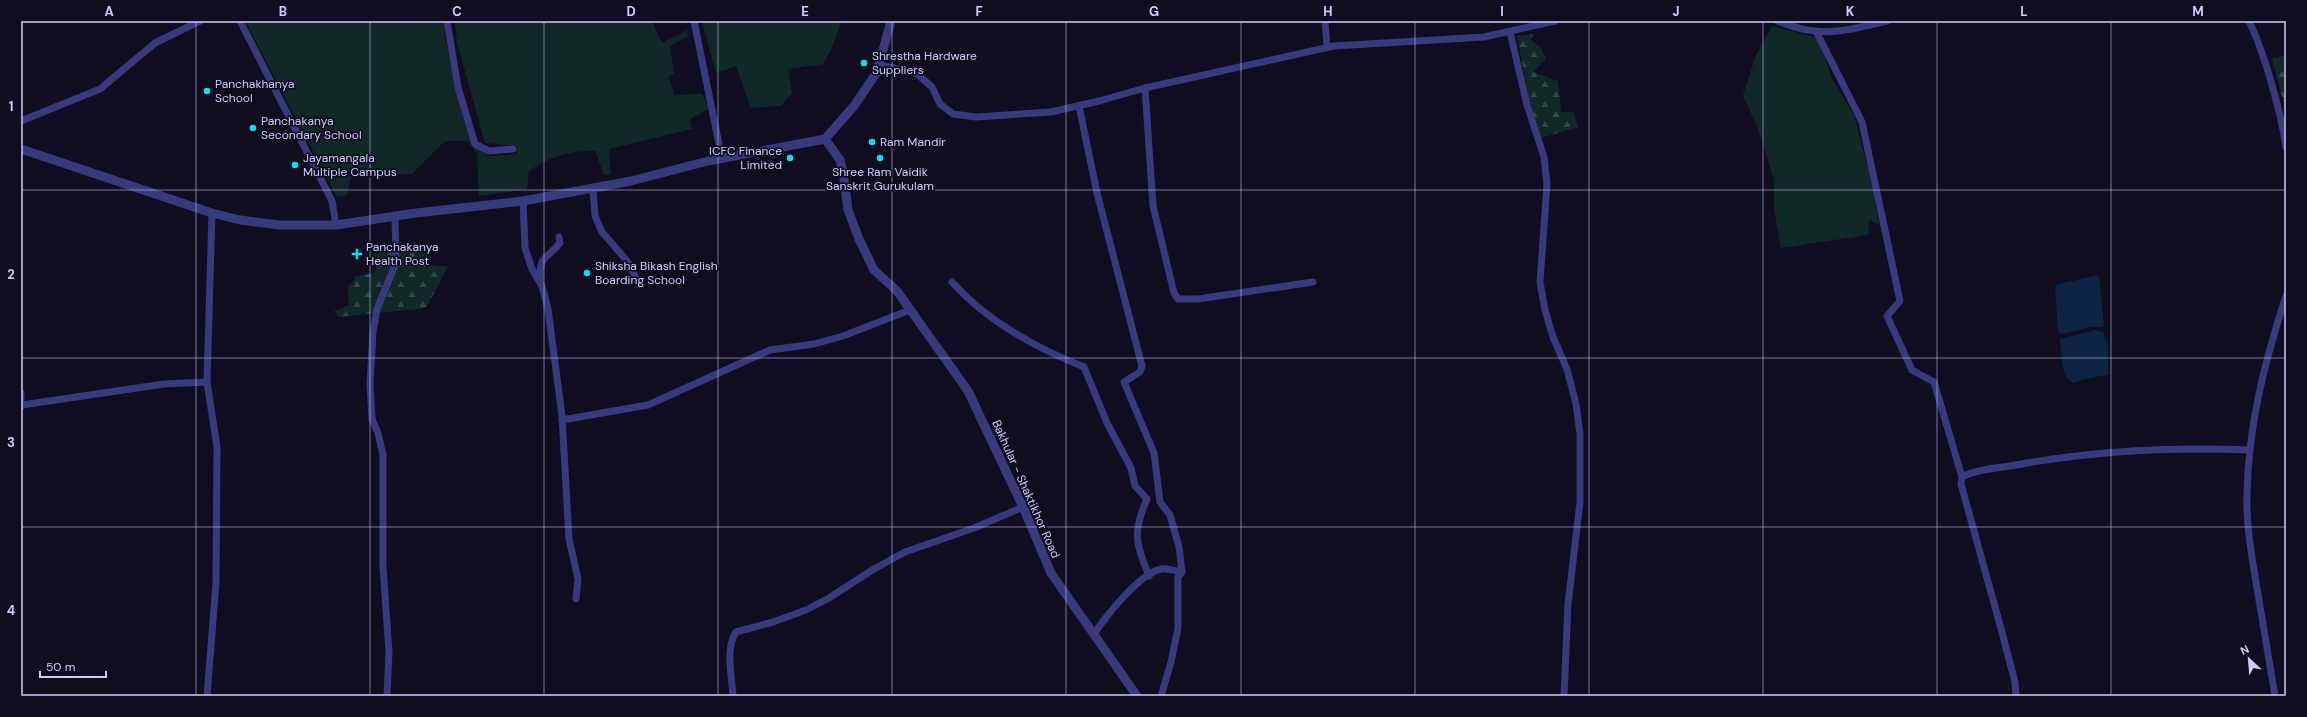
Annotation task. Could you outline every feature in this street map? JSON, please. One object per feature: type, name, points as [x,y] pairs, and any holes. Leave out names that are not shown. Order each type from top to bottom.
[{"type":"street","points":[[21,121],[100,89],[155,43],[198,21]]},
{"type":"street","points":[[240,21],[332,201],[336,224]]},
{"type":"street","points":[[446,21],[458,87],[475,144],[489,152],[513,148]]},
{"type":"street","points":[[694,21],[722,159]]},
{"type":"street","points":[[21,149],[212,213],[240,220],[279,225],[336,224],[523,201],[631,182],[722,159],[825,139],[854,106],[877,72],[891,21]]},
{"type":"street","points":[[1325,21],[1327,47]]},
{"type":"street","points":[[879,65],[916,73],[932,87],[940,104],[953,114],[976,117],[1051,112],[1145,88],[1327,47],[1484,37],[1555,21]]},
{"type":"street","points":[[1778,21],[1818,33],[1851,30],[1887,21]]},
{"type":"street","points":[[2249,21],[2255,34],[2277,105],[2286,147]]},
{"type":"street","points":[[1510,32],[1527,105],[1544,157],[1547,184],[1540,282],[1545,310],[1567,369],[1576,404],[1580,434],[1580,502],[1568,604],[1564,696]]},
{"type":"street","points":[[1818,33],[1862,122],[1900,301],[1887,316],[1912,370],[1934,382],[1962,477],[1961,484],[2015,682],[2016,696]]},
{"type":"street","points":[[1145,88],[1153,206],[1174,293],[1178,299],[1198,299],[1313,282]]},
{"type":"street","points":[[1079,106],[1097,193],[1142,366],[1140,372],[1124,382],[1154,453],[1160,502],[1170,515],[1179,547],[1182,572],[1178,577],[1178,628],[1171,662],[1161,696]]},
{"type":"street","name":"Bakhular - Shaktikhor Road","points":[[825,139],[836,153],[842,166],[845,196],[859,239],[874,270],[897,291],[968,391],[1023,507],[1051,573],[1137,696]]},
{"type":"street","points":[[593,188],[595,216],[602,232],[628,262],[636,280]]},
{"type":"street","points":[[523,201],[525,248],[540,282],[548,309],[562,420],[569,538],[578,579],[576,599]]},
{"type":"street","points":[[207,696],[216,583],[216,447],[207,382],[212,213]]},
{"type":"street","points":[[387,696],[389,652],[383,566],[383,455],[378,433],[372,419],[370,384],[373,332],[377,309],[396,263],[395,216]]},
{"type":"street","points":[[540,282],[540,268],[542,261],[546,254],[560,243],[559,237]]},
{"type":"street","points":[[952,282],[962,294],[1004,326],[1084,366],[1107,423],[1131,468],[1135,486],[1146,499],[1138,519],[1136,539],[1149,576]]},
{"type":"street","points":[[2275,696],[2251,555],[2246,496],[2250,450],[2269,349],[2286,296]]},
{"type":"street","points":[[562,420],[648,405],[770,350],[814,344],[843,336],[910,310]]},
{"type":"street","points":[[21,393],[22,405],[164,384],[207,382]]},
{"type":"street","points":[[1962,477],[1990,470],[2087,453],[2193,448],[2250,450]]},
{"type":"street","points":[[733,696],[730,651],[732,637],[736,632],[773,622],[806,610],[829,598],[874,569],[905,552],[974,528],[1023,507]]},
{"type":"street","points":[[1094,634],[1106,616],[1131,590],[1149,576],[1161,569],[1182,572]]},
{"type":"green space","points":[[245,21],[443,21],[455,83],[472,142],[488,156],[516,154],[518,146],[485,143],[457,43],[455,21],[652,21],[662,43],[687,30],[688,37],[670,46],[674,73],[668,77],[675,95],[702,94],[709,109],[690,119],[692,129],[609,149],[611,175],[604,175],[595,151],[569,153],[552,158],[529,171],[527,189],[479,196],[477,154],[468,141],[445,141],[412,174],[352,174],[347,195],[337,197]]},
{"type":"green space","points":[[702,21],[842,21],[831,50],[823,64],[788,69],[792,93],[781,106],[751,108],[736,66],[716,73]]},
{"type":"green space","points":[[1772,26],[1819,38],[1831,77],[1854,115],[1870,176],[1879,224],[1869,220],[1868,235],[1781,248],[1774,210],[1774,181],[1761,136],[1743,95],[1756,55]]},
{"type":"green space","points":[[1533,34],[1531,40],[1541,48],[1546,59],[1533,72],[1558,81],[1561,112],[1573,112],[1578,127],[1541,138],[1529,99],[1517,36]]},
{"type":"green space","points":[[2286,56],[2286,113],[2272,58]]},
{"type":"green space","points":[[415,242],[425,249],[429,265],[448,267],[426,308],[339,317],[334,311],[349,305],[348,286],[353,283],[356,276],[374,273],[376,267],[370,256],[386,247],[405,249]]},
{"type":"water","points":[[2099,275],[2104,327],[2092,327],[2062,334],[2058,333],[2055,287],[2059,284]]},
{"type":"water","points":[[2095,330],[2103,332],[2108,345],[2108,375],[2089,378],[2073,383],[2065,375],[2063,369],[2059,339]]},
{"type":"place","name":"Shrestha Hardware Suppliers","points":[[864,63]]},
{"type":"place","name":"Panchakhanya School","points":[[207,91]]},
{"type":"place","name":"Panchakanya Secondary School","points":[[253,128]]},
{"type":"place","name":"Ram Mandir","points":[[872,142]]},
{"type":"place","name":"ICFC Finance Limited","points":[[790,158]]},
{"type":"place","name":"Shree Ram Vaidik Sanskrit Gurukulam","points":[[880,158]]},
{"type":"place","name":"Jayamangala Multiple Campus","points":[[295,165]]},
{"type":"place","name":"Panchakanya Health Post","points":[[357,254]]},
{"type":"place","name":"Shiksha Bikash English Boarding School","points":[[587,273]]}]
